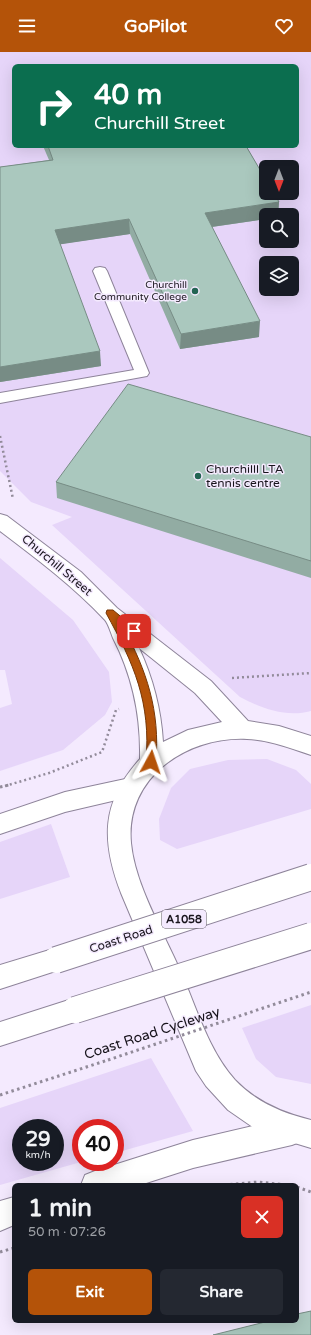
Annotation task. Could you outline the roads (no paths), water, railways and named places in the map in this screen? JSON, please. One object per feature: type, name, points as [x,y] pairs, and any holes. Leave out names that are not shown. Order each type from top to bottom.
[{"type":"main road","name":"Churchill Street","points":[[0,521],[74,577],[110,613],[203,687],[244,730]]},
{"type":"main road","name":"Churchill Street","points":[[110,613],[132,652],[143,679],[148,701],[153,741],[151,762]]},
{"type":"main road","points":[[301,1132],[271,1123],[232,1097],[216,1078],[206,1062],[122,862],[119,844],[119,823],[123,805],[138,774],[169,749],[186,740],[213,732],[244,730],[265,731],[288,736],[311,746]]},
{"type":"main road","points":[[0,824],[65,802],[130,788]]},
{"type":"main road","name":"Coast Road","points":[[0,977],[311,877]]},
{"type":"main road","points":[[0,1034],[311,936]]},
{"type":"main road","points":[[102,1183],[193,1154],[301,1132]]},
{"type":"main road","points":[[0,1216],[12,1212]]},
{"type":"lane","points":[[0,398],[142,373],[100,271]]},
{"type":"place","name":"Churchill Community College","points":[[195,291]]},
{"type":"place","name":"Churchilll LTA tennis centre","points":[[198,476]]}]
